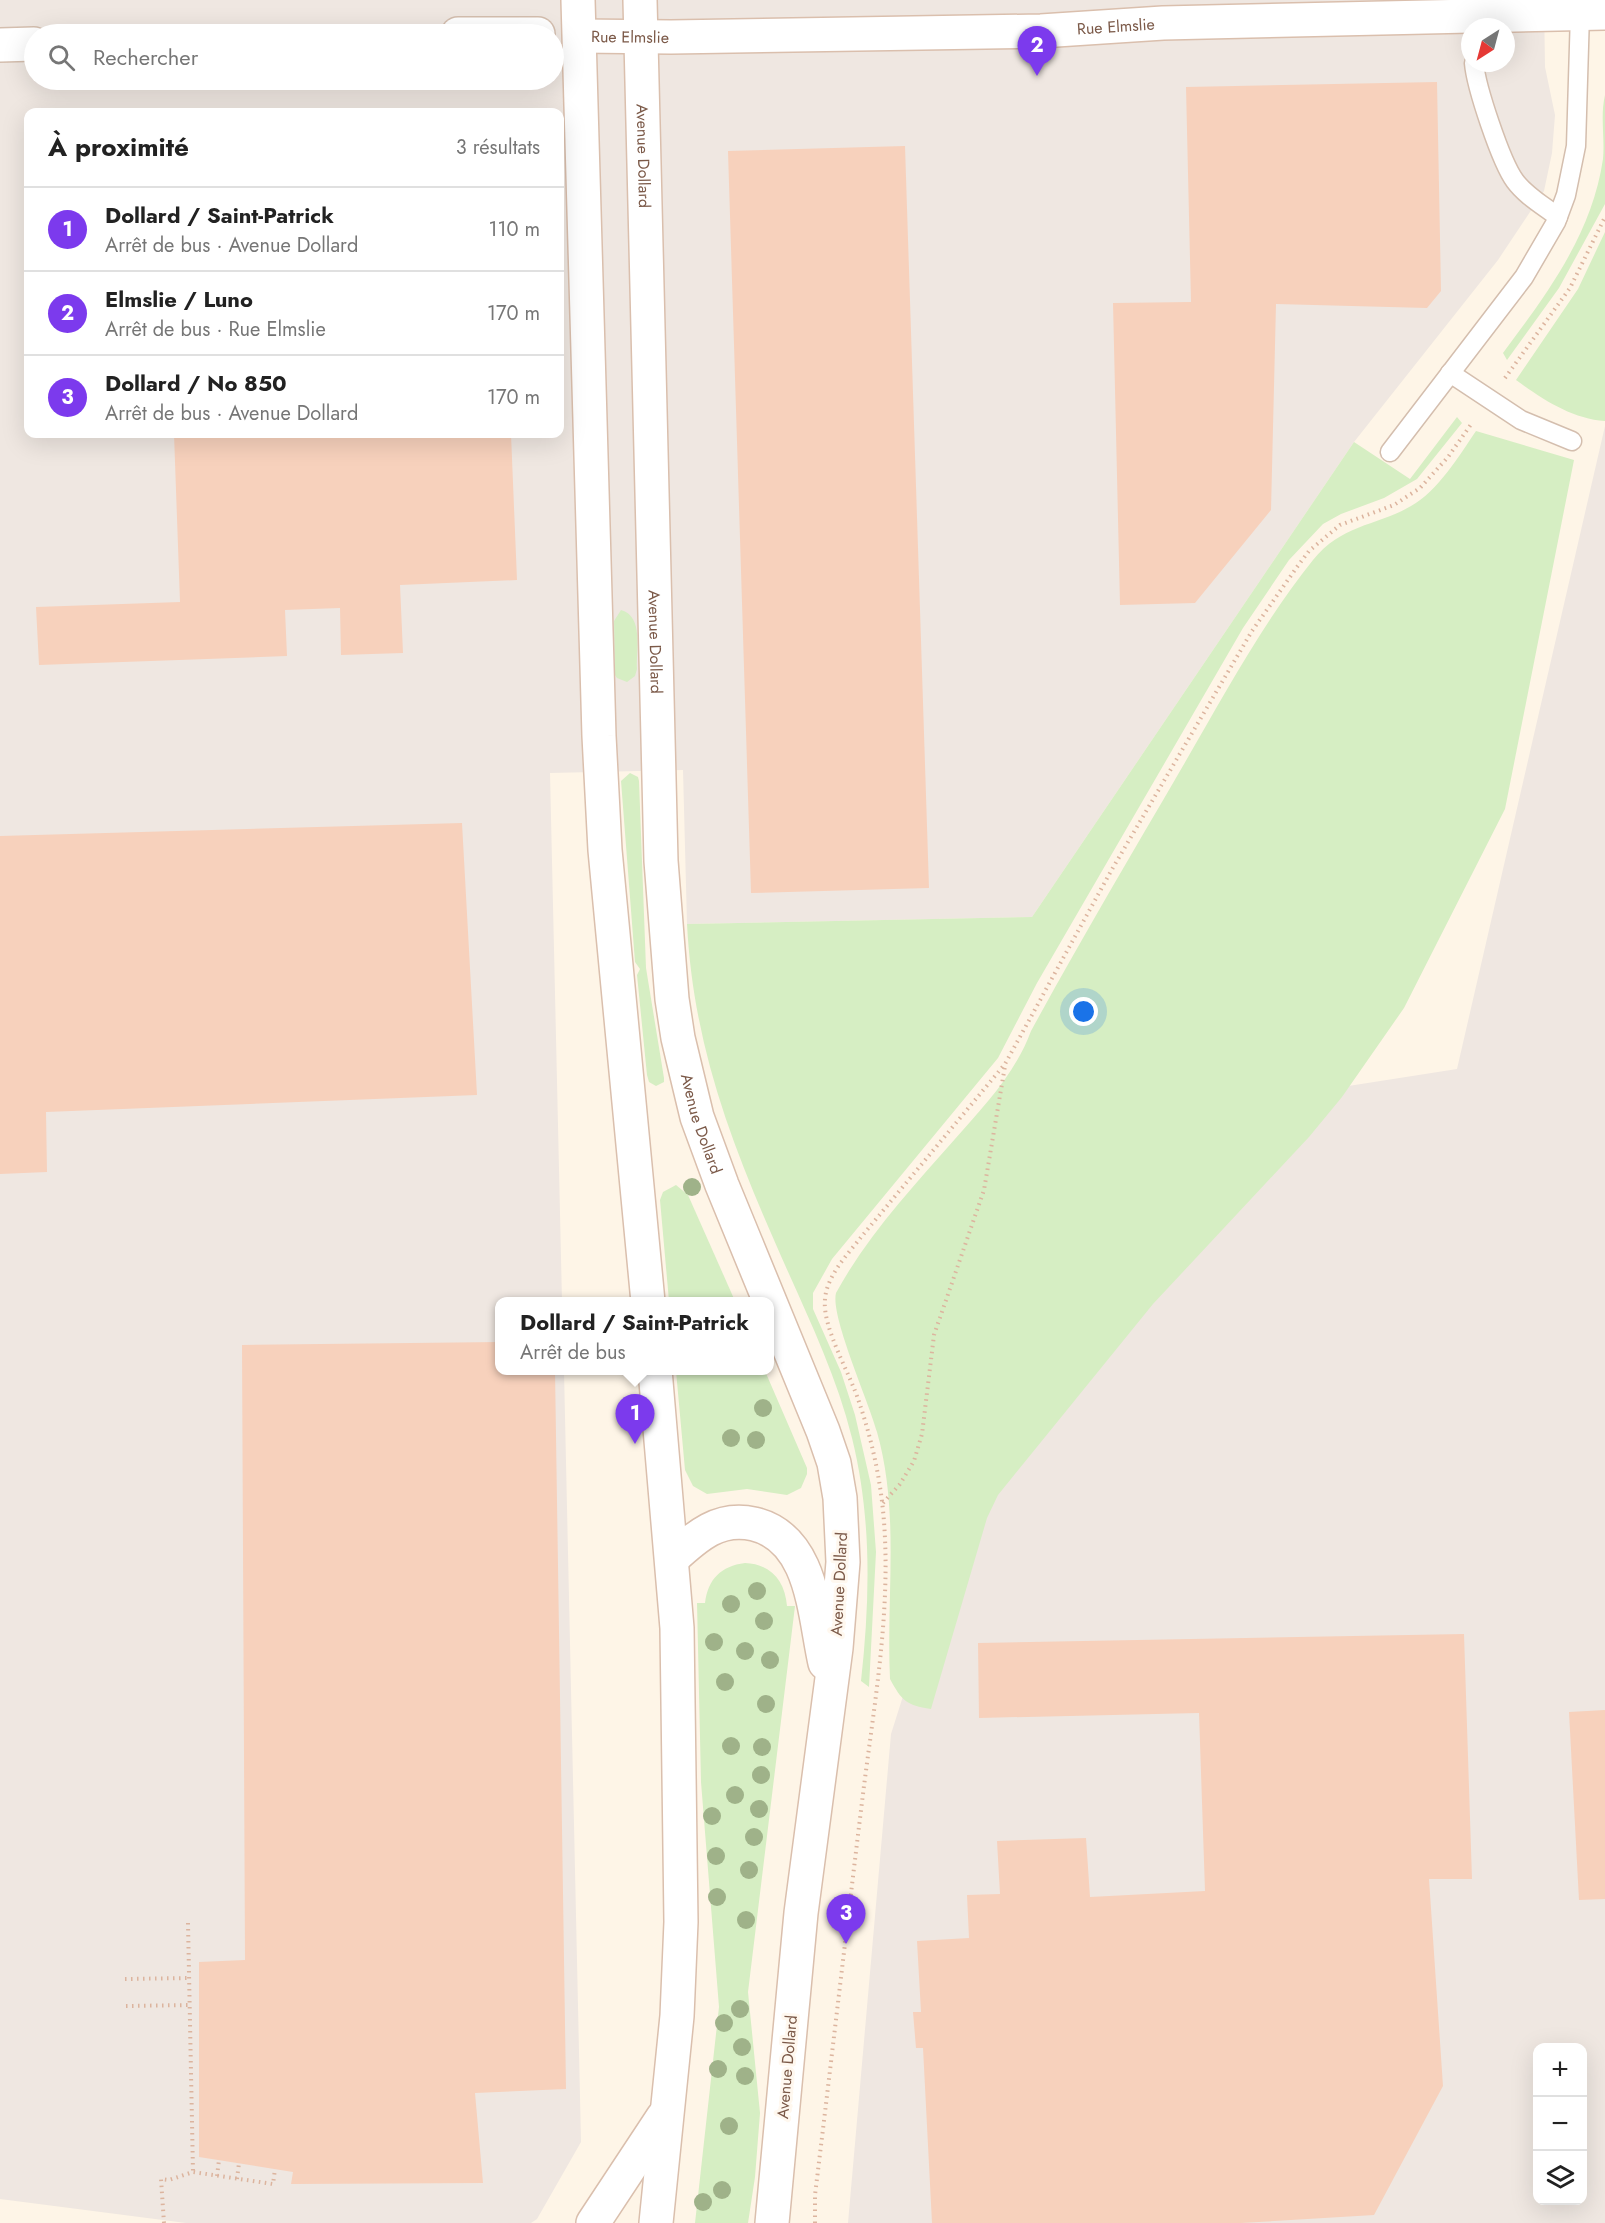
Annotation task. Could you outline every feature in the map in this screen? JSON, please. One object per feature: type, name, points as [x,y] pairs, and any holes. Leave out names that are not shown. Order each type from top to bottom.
[{"type":"main road","points":[[578,0],[567,35],[599,747],[605,850],[648,1297]]},
{"type":"main road","name":"Avenue Dollard","points":[[640,0],[661,861],[667,960],[678,1038],[697,1117],[722,1185],[769,1297]]},
{"type":"main road","name":"Rue Elmslie","points":[[1515,18],[1593,13]]},
{"type":"main road","name":"Rue Elmslie","points":[[567,35],[641,37],[1041,31],[1163,23],[1461,21]]},
{"type":"main road","points":[[0,45],[24,44]]},
{"type":"main road","name":"Avenue Dollard","points":[[772,2223],[801,1913],[830,1686],[843,1562],[840,1498],[834,1463],[774,1310]]},
{"type":"main road","points":[[655,1375],[673,1558],[679,1693],[681,1922],[679,1994],[656,2223]]},
{"type":"main road","points":[[673,1558],[701,1533],[729,1522],[760,1526],[787,1541],[803,1569],[830,1686]]},
{"type":"main road","points":[[593,2223],[668,2110]]},
{"type":"lane","points":[[1390,452],[1524,277],[1558,217],[1572,172],[1593,13]]},
{"type":"lane","points":[[1475,72],[1509,171],[1527,193],[1558,217]]},
{"type":"lane","points":[[1450,373],[1521,420],[1572,441]]},
{"type":"path","points":[[1510,371],[1570,288],[1605,217]]},
{"type":"path","points":[[827,1290],[840,1265],[862,1236],[1005,1065],[1111,871],[1252,631],[1297,567],[1309,551],[1340,525],[1394,505],[1420,488],[1448,457],[1472,424]]},
{"type":"path","points":[[883,1504],[900,1484],[914,1461],[922,1434],[934,1335],[979,1208],[991,1159],[1005,1065]]},
{"type":"path","points":[[815,2223],[815,2195],[875,1696]]},
{"type":"path","points":[[188,1923],[193,2172]]},
{"type":"path","points":[[125,1979],[189,1978]]},
{"type":"path","points":[[126,2006],[190,2005]]},
{"type":"path","points":[[217,2176],[219,2160]]},
{"type":"path","points":[[237,2179],[239,2163]]},
{"type":"path","points":[[164,2223],[161,2179],[169,2180],[193,2172],[273,2184],[275,2169]]},
{"type":"shaded area","points":[[0,0],[1544,0],[1545,67],[1555,115],[1552,153],[1544,191],[1498,260],[1354,442],[1032,917],[687,924],[683,770],[550,773],[562,1297],[495,1297],[495,1375],[564,1375],[581,2142],[537,2219],[531,2223],[186,2223],[0,2199]]},
{"type":"shaded area","points":[[1605,426],[1605,2223],[848,2223],[891,1734],[931,1608],[1001,1471],[1342,1087],[1457,1069]]},
{"type":"green space","points":[[1605,95],[1605,204],[1559,288],[1507,360],[1503,353],[1551,285],[1578,238],[1589,213],[1603,159]]},
{"type":"green space","points":[[1605,232],[1605,421],[1569,412],[1547,401],[1516,380],[1578,289]]},
{"type":"green space","points":[[1457,417],[1462,423],[1417,479],[1384,498],[1341,514],[1323,524],[1289,560],[1243,628],[1037,983],[998,1058],[832,1259],[813,1293],[813,1309],[841,1372],[855,1415],[871,1485],[876,1552],[869,1687],[861,1681],[866,1620],[866,1529],[852,1438],[837,1387],[757,1201],[728,1124],[705,1047],[697,1008],[687,924],[1032,917],[1354,442],[1410,479]]},
{"type":"green space","points":[[1476,431],[1574,460],[1505,809],[1404,1008],[1342,1097],[1309,1137],[1153,1304],[998,1495],[987,1518],[931,1709],[910,1704],[898,1692],[890,1679],[891,1555],[884,1463],[873,1418],[844,1339],[836,1304],[836,1293],[848,1272],[891,1213],[1008,1075],[1068,965],[1227,690],[1259,636],[1294,585],[1313,560],[1336,539],[1348,532],[1398,513],[1421,499],[1439,482]]},
{"type":"green space","points":[[621,610],[633,619],[637,635],[637,669],[635,676],[627,682],[615,675],[614,621]]},
{"type":"green space","points":[[630,773],[638,777],[639,781],[646,968],[664,1078],[664,1082],[656,1086],[649,1082],[647,1075],[637,975],[640,969],[635,962],[621,781]]},
{"type":"green space","points":[[676,1185],[688,1195],[733,1297],[669,1297],[660,1200],[663,1192]]},
{"type":"green space","points":[[676,1375],[767,1375],[807,1468],[801,1488],[787,1495],[747,1489],[707,1494],[693,1486],[685,1470]]},
{"type":"green space","points":[[745,1563],[769,1570],[780,1582],[787,1606],[795,1606],[748,1992],[760,2113],[755,2177],[748,2223],[695,2223],[719,2007],[701,1782],[697,1603],[705,1603],[709,1587],[717,1575],[729,1567]]},
{"type":"building","points":[[1437,82],[1441,291],[1427,308],[1276,304],[1271,510],[1195,603],[1120,605],[1113,303],[1191,302],[1186,87]]},
{"type":"building","points":[[905,146],[929,888],[751,893],[728,151]]},
{"type":"building","points":[[174,438],[511,438],[517,580],[400,585],[403,653],[341,655],[340,608],[285,610],[287,656],[39,665],[36,607],[180,602]]},
{"type":"building","points":[[462,823],[477,1095],[46,1112],[47,1172],[0,1174],[0,836]]},
{"type":"building","points":[[495,1342],[495,1375],[555,1375],[566,2089],[475,2093],[483,2183],[291,2184],[293,2172],[199,2157],[199,1962],[245,1960],[242,1345]]},
{"type":"building","points":[[1464,1634],[1472,1879],[1429,1879],[1443,2086],[1374,2215],[1241,2223],[932,2223],[923,2048],[916,2048],[913,2012],[921,2012],[917,1941],[969,1938],[967,1895],[1000,1894],[997,1841],[1086,1838],[1090,1897],[1205,1891],[1199,1713],[979,1718],[978,1643]]},
{"type":"building","points":[[1605,1710],[1605,1899],[1579,1900],[1569,1712]]},
{"type":"place","name":"Elmslie / Luno","points":[[1037,76]]},
{"type":"place","name":"Dollard / Saint-Patrick","points":[[635,1444]]},
{"type":"place","name":"Dollard / No 850","points":[[846,1944]]}]
